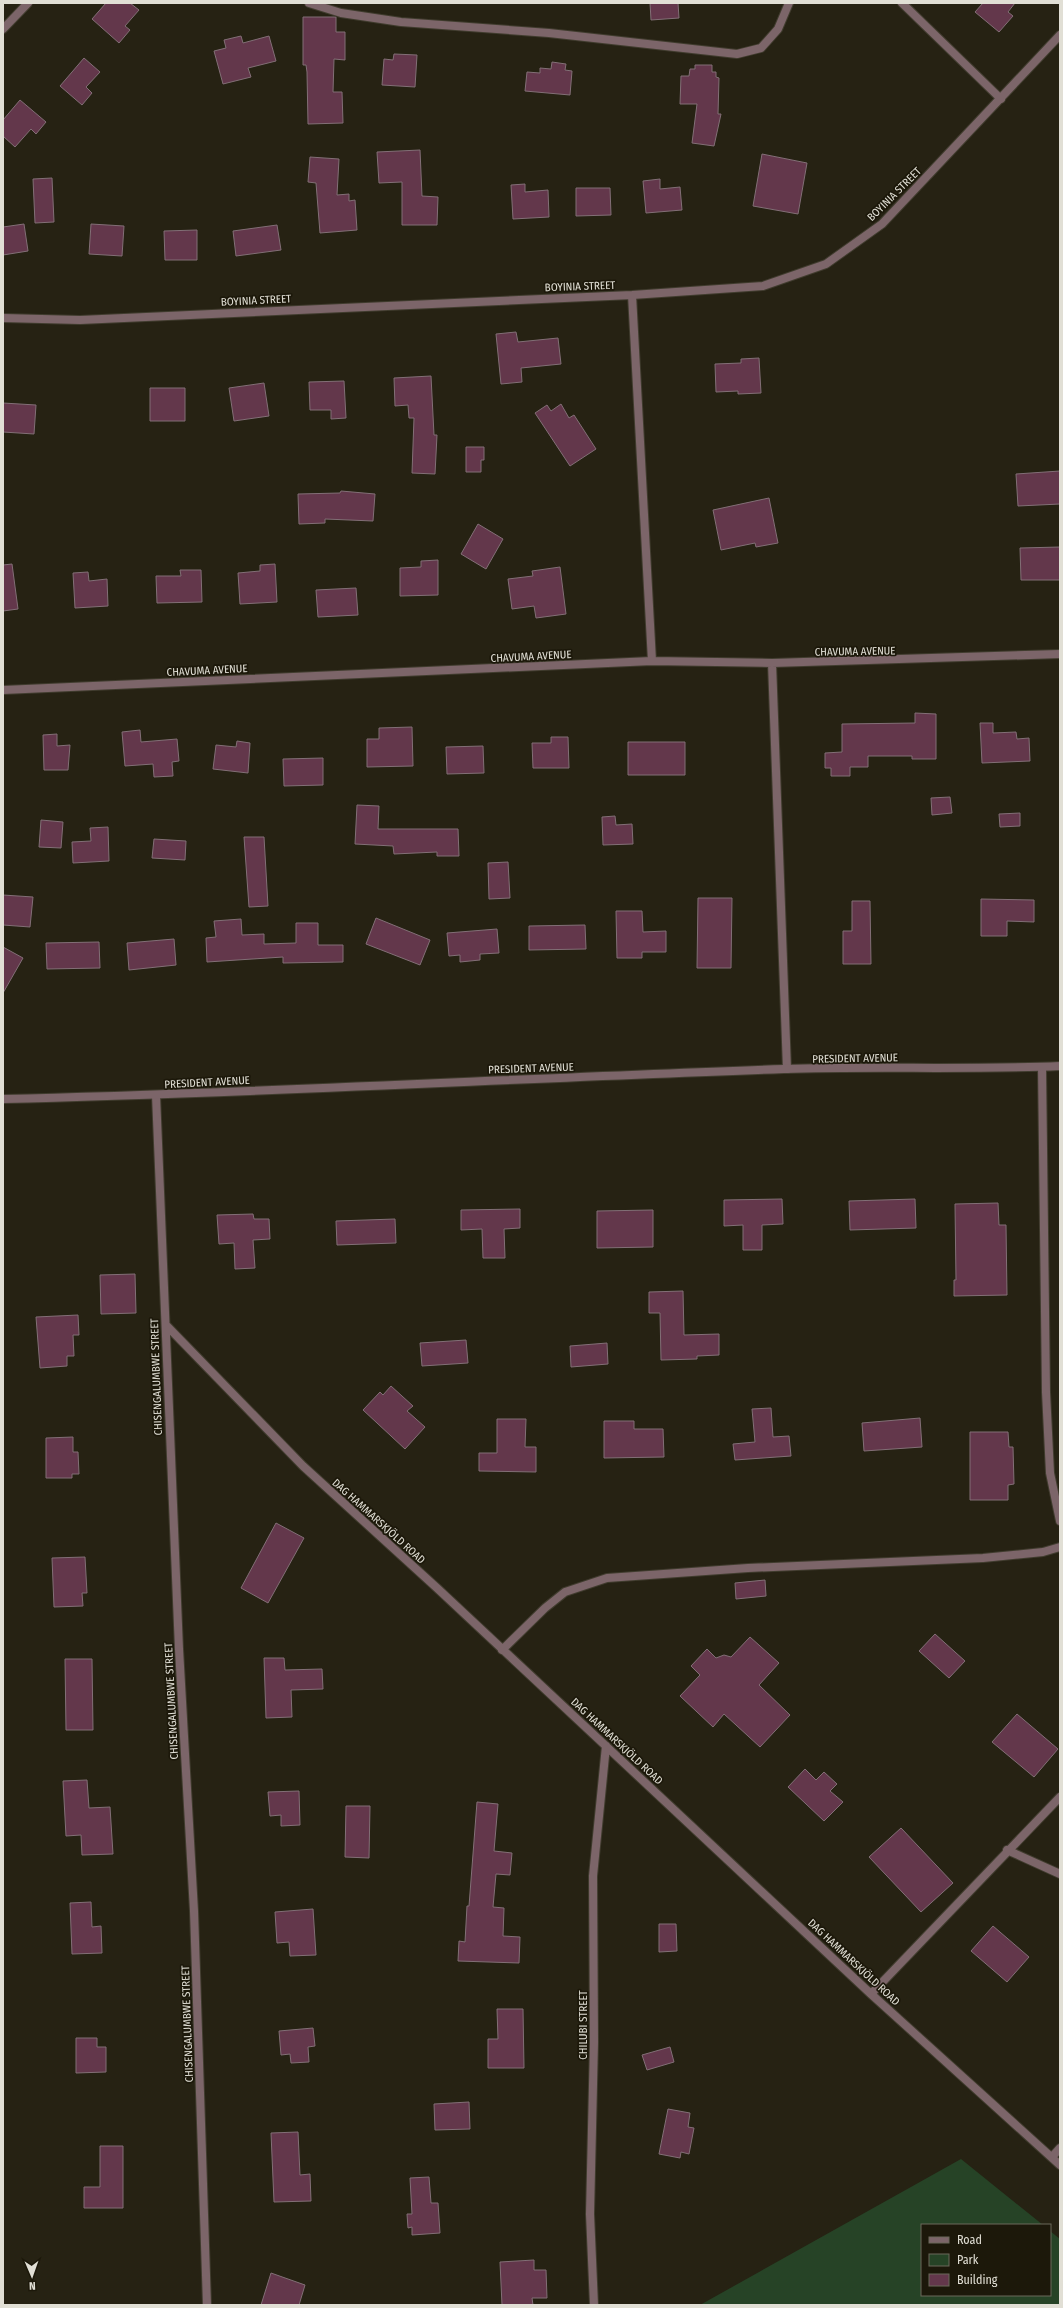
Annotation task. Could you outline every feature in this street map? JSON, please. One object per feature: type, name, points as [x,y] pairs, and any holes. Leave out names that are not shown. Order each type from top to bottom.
[{"type":"street","points":[[3,29],[28,3]]},
{"type":"street","points":[[309,3],[341,13],[401,22],[549,33],[737,54],[761,48],[778,29],[789,3]]},
{"type":"street","points":[[902,3],[1001,99]]},
{"type":"street","name":"BOYINIA STREET","points":[[3,318],[80,320],[632,295],[763,286],[826,264],[882,224],[1060,35]]},
{"type":"street","points":[[632,295],[652,661]]},
{"type":"street","name":"CHAVUMA AVENUE","points":[[3,690],[652,661],[772,663],[1060,654]]},
{"type":"street","points":[[772,663],[787,1069]]},
{"type":"street","name":"PRESIDENT AVENUE","points":[[3,1099],[156,1095],[787,1069],[1060,1066]]},
{"type":"street","points":[[1042,1067],[1046,1392],[1050,1473],[1060,1521]]},
{"type":"street","points":[[156,1095],[194,1911]]},
{"type":"street","name":"CHISENGALUMBWE STREET","points":[[156,1095],[179,1649],[194,1911],[207,2305]]},
{"type":"street","name":"DAG HAMMARSKJÖLD ROAD","points":[[166,1325],[303,1466],[606,1746],[871,1994],[1052,2156],[1060,2165]]},
{"type":"street","points":[[502,1650],[545,1608],[565,1592],[607,1578],[748,1568],[991,1557],[1043,1552],[1060,1546]]},
{"type":"street","name":"CHILUBI STREET","points":[[594,2305],[590,2214],[594,2042],[593,1876],[606,1746]]},
{"type":"street","points":[[871,1994],[1007,1850],[1060,1797]]},
{"type":"street","points":[[1007,1850],[1060,1874]]},
{"type":"street","points":[[1052,2156],[1060,2148]]},
{"type":"green space","points":[[961,2159],[1042,2224],[921,2224],[921,2296],[1051,2296],[1051,2232],[1060,2239],[1060,2305],[700,2305]]},
{"type":"building","points":[[106,3],[130,3],[139,10],[125,26],[130,30],[119,43],[92,19]]},
{"type":"building","points":[[650,3],[678,3],[679,18],[651,20]]},
{"type":"building","points":[[983,3],[1015,3],[1008,12],[1013,16],[999,32],[975,12]]},
{"type":"building","points":[[303,17],[336,17],[336,32],[345,32],[345,60],[334,59],[333,92],[342,92],[343,123],[308,124],[307,72],[306,65],[303,65]]},
{"type":"building","points":[[241,36],[243,43],[269,36],[276,61],[248,68],[251,77],[223,84],[214,51],[226,48],[224,40]]},
{"type":"building","points":[[394,54],[417,55],[415,87],[382,85],[384,59],[393,60]]},
{"type":"building","points":[[84,58],[100,72],[86,87],[92,93],[82,105],[60,86]]},
{"type":"building","points":[[552,62],[566,64],[565,70],[572,71],[570,95],[525,91],[527,72],[540,73],[540,68],[551,69]]},
{"type":"building","points":[[695,65],[712,65],[712,72],[716,72],[716,77],[719,78],[718,114],[721,114],[714,146],[692,143],[697,104],[680,104],[681,76],[689,76],[690,69],[695,69]]},
{"type":"building","points":[[20,100],[46,122],[36,134],[31,129],[15,147],[3,136],[3,120]]},
{"type":"building","points":[[420,150],[422,196],[438,197],[437,225],[402,225],[402,182],[379,183],[377,152]]},
{"type":"building","points":[[762,154],[807,163],[798,214],[753,206]]},
{"type":"building","points":[[310,157],[339,159],[337,195],[349,194],[349,201],[355,200],[357,230],[320,233],[316,183],[308,182]]},
{"type":"building","points":[[52,178],[54,222],[35,223],[33,179]]},
{"type":"building","points":[[660,179],[660,189],[680,187],[682,210],[646,213],[643,181]]},
{"type":"building","points":[[525,184],[525,192],[548,190],[549,217],[513,219],[511,185]]},
{"type":"building","points":[[576,188],[610,188],[611,215],[576,216]]},
{"type":"building","points":[[24,224],[28,251],[3,255],[3,227]]},
{"type":"building","points":[[91,224],[124,226],[122,256],[89,254]]},
{"type":"building","points":[[277,225],[281,250],[236,256],[233,231]]},
{"type":"building","points":[[197,230],[197,260],[165,260],[164,231]]},
{"type":"building","points":[[516,332],[518,342],[558,338],[561,364],[521,368],[522,382],[501,384],[496,334]]},
{"type":"building","points":[[759,358],[761,393],[738,394],[738,391],[716,392],[715,364],[741,363],[741,359]]},
{"type":"building","points":[[431,376],[434,435],[437,435],[435,474],[412,473],[414,418],[409,418],[408,405],[395,406],[394,378]]},
{"type":"building","points":[[344,381],[346,418],[331,419],[331,410],[310,410],[309,382]]},
{"type":"building","points":[[264,383],[269,416],[234,421],[229,388]]},
{"type":"building","points":[[150,388],[185,388],[185,421],[150,421]]},
{"type":"building","points":[[3,403],[36,405],[34,434],[3,432]]},
{"type":"building","points":[[561,404],[569,418],[574,415],[596,449],[570,466],[535,413],[547,405],[551,411]]},
{"type":"building","points":[[466,447],[484,447],[484,460],[481,460],[481,472],[466,472]]},
{"type":"building","points":[[1060,471],[1060,504],[1018,506],[1016,474]]},
{"type":"building","points":[[341,491],[375,494],[373,521],[325,519],[325,523],[299,524],[298,494],[340,493]]},
{"type":"building","points":[[769,498],[778,543],[756,547],[755,543],[721,550],[713,510]]},
{"type":"building","points":[[478,524],[503,539],[486,569],[461,554]]},
{"type":"building","points":[[1060,547],[1060,580],[1021,580],[1020,548]]},
{"type":"building","points":[[438,560],[438,595],[400,596],[400,568],[421,567],[421,561]]},
{"type":"building","points":[[12,564],[18,609],[3,611],[3,565]]},
{"type":"building","points":[[275,564],[277,602],[240,604],[238,573],[260,571],[260,565]]},
{"type":"building","points":[[560,567],[566,614],[536,618],[534,606],[512,609],[508,579],[533,576],[532,571]]},
{"type":"building","points":[[180,570],[201,570],[202,602],[157,603],[156,576],[181,576]]},
{"type":"building","points":[[88,572],[89,581],[107,579],[108,606],[75,608],[73,573]]},
{"type":"building","points":[[356,588],[358,615],[318,617],[316,590]]},
{"type":"building","points":[[915,713],[936,714],[936,759],[912,759],[912,756],[868,756],[868,767],[850,767],[850,776],[831,776],[831,768],[825,768],[825,753],[842,752],[842,724],[915,723]]},
{"type":"building","points":[[980,723],[993,723],[993,733],[1016,732],[1017,739],[1029,738],[1030,761],[982,763]]},
{"type":"building","points":[[412,727],[413,766],[367,767],[367,739],[379,739],[379,728]]},
{"type":"building","points":[[140,730],[141,742],[177,739],[179,761],[172,762],[173,776],[154,777],[153,764],[125,766],[122,732]]},
{"type":"building","points":[[57,734],[57,746],[70,745],[68,770],[44,770],[43,735]]},
{"type":"building","points":[[551,737],[568,737],[569,768],[533,768],[532,743],[551,743]]},
{"type":"building","points":[[237,741],[250,743],[248,773],[213,769],[216,745],[236,747]]},
{"type":"building","points":[[628,742],[685,742],[685,775],[628,775]]},
{"type":"building","points":[[483,746],[484,773],[447,774],[446,747]]},
{"type":"building","points":[[323,758],[323,785],[284,786],[283,759]]},
{"type":"building","points":[[950,797],[952,813],[932,815],[931,798]]},
{"type":"building","points":[[357,805],[379,806],[378,829],[458,829],[459,856],[437,856],[437,852],[394,854],[393,846],[355,844]]},
{"type":"building","points":[[1020,813],[1020,826],[1000,827],[999,814]]},
{"type":"building","points":[[615,816],[616,825],[632,824],[633,844],[603,845],[602,817]]},
{"type":"building","points":[[41,820],[63,822],[61,848],[39,847]]},
{"type":"building","points":[[108,827],[109,861],[73,863],[72,842],[91,841],[90,828]]},
{"type":"building","points":[[244,837],[264,837],[268,906],[249,907]]},
{"type":"building","points":[[154,839],[186,841],[185,860],[152,858]]},
{"type":"building","points":[[508,862],[510,898],[489,899],[488,863]]},
{"type":"building","points":[[3,895],[33,897],[30,927],[3,925]]},
{"type":"building","points":[[698,898],[732,898],[731,968],[697,968]]},
{"type":"building","points":[[981,899],[1034,900],[1034,922],[1007,921],[1007,936],[981,936]]},
{"type":"building","points":[[852,901],[870,901],[871,964],[843,964],[843,931],[852,931]]},
{"type":"building","points":[[616,911],[642,911],[643,932],[666,931],[666,952],[642,952],[642,958],[617,958]]},
{"type":"building","points":[[376,918],[430,940],[420,965],[366,944]]},
{"type":"building","points":[[241,919],[242,935],[264,934],[264,944],[296,943],[296,923],[318,923],[318,945],[343,945],[343,962],[283,963],[283,957],[207,962],[206,938],[216,937],[214,921]]},
{"type":"building","points":[[585,925],[586,949],[529,950],[529,926]]},
{"type":"building","points":[[497,929],[499,953],[480,954],[480,960],[460,962],[460,955],[449,956],[447,933]]},
{"type":"building","points":[[174,939],[176,965],[129,970],[127,943]]},
{"type":"building","points":[[99,942],[100,968],[47,969],[46,943]]},
{"type":"building","points":[[3,947],[23,958],[3,993]]},
{"type":"building","points":[[782,1199],[783,1224],[762,1225],[762,1250],[743,1250],[743,1225],[724,1226],[724,1200]]},
{"type":"building","points":[[915,1199],[916,1228],[850,1230],[849,1201]]},
{"type":"building","points":[[998,1203],[999,1225],[1006,1225],[1007,1295],[954,1296],[954,1280],[956,1280],[955,1204]]},
{"type":"building","points":[[520,1209],[520,1228],[504,1229],[505,1258],[483,1258],[482,1229],[461,1230],[461,1210]]},
{"type":"building","points":[[653,1210],[653,1247],[597,1248],[597,1211]]},
{"type":"building","points":[[253,1214],[254,1219],[269,1219],[270,1239],[253,1240],[255,1268],[235,1269],[234,1243],[219,1244],[217,1215]]},
{"type":"building","points":[[395,1219],[396,1243],[337,1245],[336,1221]]},
{"type":"building","points":[[135,1274],[136,1313],[101,1314],[100,1275]]},
{"type":"building","points":[[683,1291],[684,1335],[719,1334],[719,1355],[697,1356],[697,1359],[661,1360],[660,1313],[649,1313],[649,1292]]},
{"type":"building","points":[[78,1315],[79,1335],[73,1335],[74,1356],[67,1356],[67,1366],[40,1368],[36,1317]]},
{"type":"building","points":[[466,1340],[468,1363],[422,1366],[420,1343]]},
{"type":"building","points":[[607,1343],[608,1364],[571,1367],[570,1346]]},
{"type":"building","points":[[391,1386],[413,1406],[407,1411],[425,1427],[405,1449],[363,1410],[380,1392],[383,1395]]},
{"type":"building","points":[[771,1408],[773,1437],[789,1436],[791,1456],[735,1460],[733,1444],[755,1442],[752,1409]]},
{"type":"building","points":[[920,1418],[922,1447],[864,1451],[862,1423]]},
{"type":"building","points":[[497,1419],[526,1419],[525,1447],[536,1447],[536,1472],[479,1471],[479,1453],[497,1453]]},
{"type":"building","points":[[604,1421],[634,1421],[634,1429],[663,1429],[664,1457],[604,1458]]},
{"type":"building","points":[[970,1432],[1008,1432],[1009,1447],[1013,1447],[1014,1484],[1008,1485],[1008,1500],[970,1500]]},
{"type":"building","points":[[73,1437],[73,1452],[78,1452],[79,1474],[72,1474],[72,1478],[46,1478],[46,1438]]},
{"type":"building","points":[[276,1523],[304,1538],[268,1603],[241,1588]]},
{"type":"building","points":[[85,1557],[87,1593],[82,1593],[83,1606],[54,1607],[52,1558]]},
{"type":"building","points":[[765,1580],[766,1596],[736,1599],[735,1583]]},
{"type":"building","points":[[935,1634],[965,1661],[949,1678],[919,1651]]},
{"type":"building","points":[[750,1637],[779,1663],[759,1685],[790,1715],[760,1747],[724,1714],[713,1727],[680,1696],[700,1675],[691,1666],[707,1649],[716,1658],[724,1655],[731,1657]]},
{"type":"building","points":[[264,1658],[284,1658],[285,1670],[322,1669],[323,1689],[291,1690],[292,1717],[266,1718]]},
{"type":"building","points":[[65,1659],[92,1659],[93,1730],[66,1730]]},
{"type":"building","points":[[1017,1714],[1058,1749],[1034,1777],[992,1742]]},
{"type":"building","points":[[805,1769],[816,1780],[824,1772],[837,1784],[830,1791],[843,1802],[824,1821],[788,1787]]},
{"type":"building","points":[[87,1780],[89,1808],[110,1807],[113,1854],[82,1855],[81,1835],[66,1836],[63,1781]]},
{"type":"building","points":[[299,1791],[300,1825],[281,1826],[281,1815],[270,1816],[268,1792]]},
{"type":"building","points":[[477,1802],[498,1804],[494,1851],[512,1853],[510,1875],[496,1874],[493,1907],[504,1908],[503,1936],[520,1937],[519,1963],[458,1961],[459,1941],[465,1942]]},
{"type":"building","points":[[346,1806],[370,1806],[369,1858],[345,1857]]},
{"type":"building","points":[[901,1828],[953,1883],[921,1912],[869,1857]]},
{"type":"building","points":[[91,1902],[92,1927],[101,1926],[102,1953],[72,1954],[70,1903]]},
{"type":"building","points":[[313,1909],[316,1955],[290,1956],[289,1942],[277,1943],[275,1912]]},
{"type":"building","points":[[659,1924],[676,1924],[677,1951],[659,1952]]},
{"type":"building","points":[[993,1926],[1029,1957],[1007,1982],[971,1951]]},
{"type":"building","points":[[497,2009],[523,2009],[524,2068],[488,2068],[488,2039],[498,2039]]},
{"type":"building","points":[[313,2028],[315,2046],[308,2047],[309,2062],[291,2063],[290,2054],[281,2055],[279,2031]]},
{"type":"building","points":[[76,2038],[97,2038],[97,2047],[106,2047],[106,2072],[76,2073]]},
{"type":"building","points":[[670,2047],[674,2062],[647,2070],[642,2055]]},
{"type":"building","points":[[469,2102],[470,2129],[435,2130],[434,2104]]},
{"type":"building","points":[[668,2109],[690,2113],[688,2127],[694,2128],[689,2154],[681,2152],[680,2158],[659,2154]]},
{"type":"building","points":[[298,2132],[300,2175],[310,2174],[311,2201],[274,2202],[271,2133]]},
{"type":"building","points":[[100,2146],[123,2146],[123,2208],[84,2208],[84,2187],[100,2187]]},
{"type":"building","points":[[429,2177],[431,2203],[438,2203],[440,2233],[412,2235],[412,2227],[408,2228],[407,2214],[412,2214],[410,2178]]},
{"type":"building","points":[[534,2260],[534,2270],[546,2270],[547,2298],[532,2298],[533,2305],[502,2305],[500,2262]]},
{"type":"building","points":[[271,2273],[305,2285],[299,2305],[261,2305]]}]
